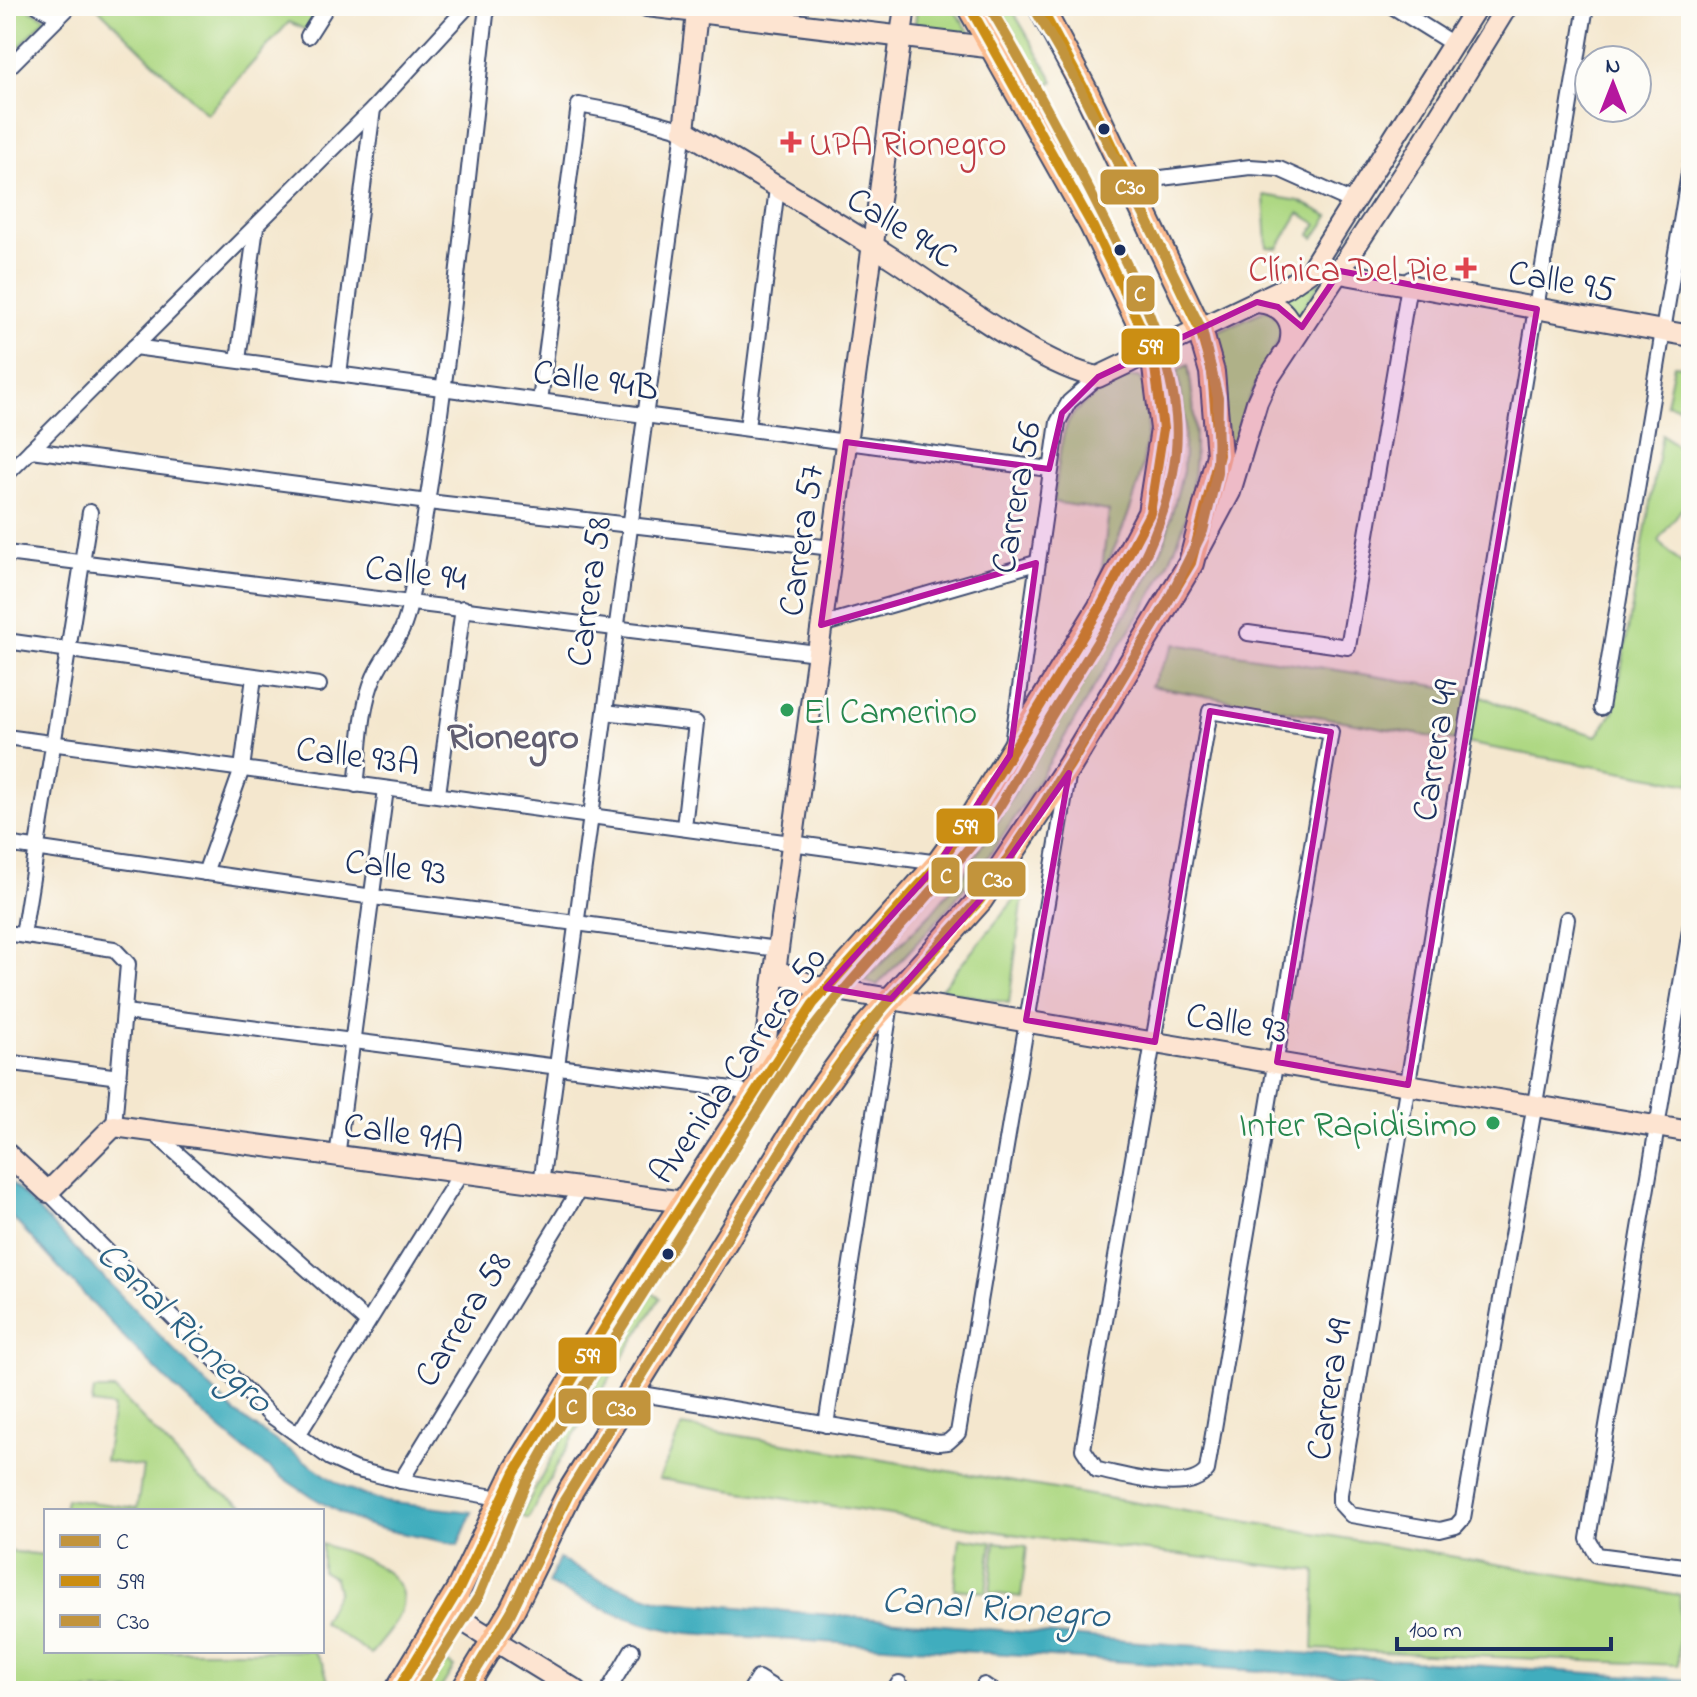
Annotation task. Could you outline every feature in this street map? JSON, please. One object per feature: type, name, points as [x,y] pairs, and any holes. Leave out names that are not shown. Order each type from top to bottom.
[{"type":"main road","name":"Avenida Carrera 50","points":[[397,1691],[459,1589],[500,1498],[684,1202],[750,1086],[826,988],[939,863],[1100,608],[1150,513],[1163,429],[1153,352],[1099,237],[969,6]]},
{"type":"main road","points":[[463,1691],[494,1641],[561,1508],[809,1106],[866,1027],[980,900],[1070,765],[1191,563],[1219,455],[1212,372],[1200,330],[1040,6]]},
{"type":"street","points":[[38,6],[64,11]]},
{"type":"street","points":[[308,36],[327,6]]},
{"type":"street","points":[[6,475],[373,109],[468,6]]},
{"type":"street","points":[[356,785],[373,678],[402,634],[428,502],[444,388],[487,6]]},
{"type":"street","points":[[647,6],[995,48]]},
{"type":"street","name":"Carrera 57","points":[[750,1086],[775,970],[905,6]]},
{"type":"street","points":[[1392,6],[1453,44]]},
{"type":"street","points":[[1200,330],[1310,271],[1477,6]]},
{"type":"street","points":[[1191,563],[1230,492],[1257,402],[1290,344],[1340,271],[1507,6]]},
{"type":"street","name":"Carrera 49","points":[[1535,1106],[1463,1518],[1456,1526],[1440,1530],[1351,1515],[1340,1503],[1586,6]]},
{"type":"street","name":"Carrera 58","points":[[541,1184],[684,130],[697,10]]},
{"type":"street","points":[[6,70],[64,11]]},
{"type":"street","name":"Calle 94C","points":[[540,401],[579,105],[684,130],[872,245],[1037,352],[1076,372],[1098,377]]},
{"type":"street","points":[[339,374],[373,109]]},
{"type":"street","points":[[1601,708],[1691,161]]},
{"type":"street","points":[[1129,182],[1250,167],[1279,169],[1355,203]]},
{"type":"street","points":[[747,428],[777,188]]},
{"type":"street","points":[[238,360],[256,227]]},
{"type":"street","name":"Calle 95","points":[[1310,271],[1340,271],[1662,325],[1691,325]]},
{"type":"street","points":[[1248,633],[1348,647],[1409,282]]},
{"type":"street","points":[[1257,302],[1278,307],[1286,314],[1292,334],[1290,344]]},
{"type":"street","name":"Calle 95","points":[[1662,325],[1691,336]]},
{"type":"street","name":"Carrera 56","points":[[1010,755],[1049,469],[1062,413],[1077,392],[1098,377],[1200,330]]},
{"type":"street","name":"Calle 94B","points":[[134,347],[1049,469]]},
{"type":"street","points":[[31,450],[428,502],[832,548]]},
{"type":"street","points":[[23,935],[90,512]]},
{"type":"street","name":"Calle 94","points":[[6,553],[410,600],[817,653]]},
{"type":"street","points":[[821,625],[1036,563]]},
{"type":"street","points":[[438,794],[463,608]]},
{"type":"street","points":[[6,641],[319,685]]},
{"type":"street","points":[[205,873],[242,769],[254,677]]},
{"type":"street","points":[[1210,711],[1331,732],[1207,1470],[1201,1478],[1182,1485],[1097,1470],[1086,1458],[1083,1449],[1155,1042],[1210,711]]},
{"type":"street","points":[[605,712],[696,723],[684,827]]},
{"type":"street","name":"Calle 93A","points":[[6,737],[939,863]]},
{"type":"street","points":[[630,1392],[939,1443],[953,1440],[960,1426],[1070,765]]},
{"type":"street","points":[[337,1157],[386,789]]},
{"type":"street","name":"Calle 93","points":[[6,844],[373,897],[778,949]]},
{"type":"street","points":[[1535,1106],[1567,919]]},
{"type":"street","points":[[1691,924],[1588,1539],[1590,1549],[1597,1555],[1691,1567]]},
{"type":"street","points":[[6,933],[114,949],[124,956],[128,964],[114,1126],[48,1192]]},
{"type":"street","name":"Calle 93","points":[[775,970],[801,983],[826,988],[1691,1132]]},
{"type":"street","points":[[826,1425],[891,999]]},
{"type":"street","points":[[125,1012],[750,1086]]},
{"type":"street","points":[[6,1062],[119,1077]]},
{"type":"street","name":"Calle 91A","points":[[114,1126],[684,1202]]},
{"type":"street","points":[[154,1132],[366,1321]]},
{"type":"street","points":[[6,1153],[192,1340],[270,1415],[298,1435],[354,1469],[401,1481],[500,1498]]},
{"type":"street","points":[[298,1435],[366,1321],[461,1173]]},
{"type":"street","name":"Carrera 58","points":[[401,1481],[579,1190]]},
{"type":"street","points":[[459,1589],[459,1615],[494,1641],[577,1691]]},
{"type":"street","points":[[608,1691],[632,1650]]},
{"type":"street","points":[[754,1684],[779,1691]]},
{"type":"highlighted area","points":[[1340,271],[1537,309],[1408,1085],[1277,1062],[1331,732],[1210,711],[1155,1042],[1026,1020],[1069,773],[980,900],[891,999],[826,988],[939,863],[1010,755],[1036,563],[821,625],[846,442],[1049,469],[1062,413],[1098,377],[1257,302],[1278,307],[1302,327]]},
{"type":"green space","points":[[6,6],[22,6],[46,18],[6,62]]},
{"type":"green space","points":[[96,6],[320,6],[306,30],[289,22],[207,114]]},
{"type":"green space","points":[[917,6],[951,6],[976,41],[914,33]]},
{"type":"green space","points":[[998,6],[1010,6],[1054,81],[1044,86]]},
{"type":"green space","points":[[1264,195],[1299,201],[1329,216],[1314,238],[1310,235],[1317,224],[1299,213],[1278,248],[1267,247]]},
{"type":"green space","points":[[1322,281],[1297,317],[1281,299]]},
{"type":"green space","points":[[1268,309],[1285,327],[1243,411],[1229,463],[1211,334]]},
{"type":"green space","points":[[1188,365],[1194,419],[1194,474],[1182,532],[1163,573],[1040,778],[989,856],[948,908],[877,985],[864,981],[932,912],[964,874],[1146,581],[1164,544],[1183,471],[1185,423],[1178,370]]},
{"type":"green space","points":[[1674,365],[1691,367],[1691,399],[1684,408],[1666,404]]},
{"type":"green space","points":[[1129,377],[1139,377],[1147,386],[1147,437],[1131,508],[1101,577],[1109,511],[1053,502],[1067,424],[1087,401]]},
{"type":"green space","points":[[1662,434],[1691,458],[1691,496],[1658,541],[1686,567],[1691,561],[1691,784],[1151,686],[1175,644],[1473,692],[1512,710],[1597,736],[1614,711]]},
{"type":"green space","points":[[1024,888],[1009,1003],[940,990]]},
{"type":"green space","points":[[652,1293],[660,1298],[570,1442],[528,1519],[521,1515],[563,1437]]},
{"type":"green space","points":[[94,1390],[115,1390],[200,1479],[249,1509],[64,1509],[66,1499],[137,1508],[143,1467],[105,1461],[113,1407],[92,1404]]},
{"type":"green space","points":[[682,1426],[1680,1595],[1678,1665],[1313,1649],[1316,1571],[1038,1538],[659,1479]]},
{"type":"green space","points":[[960,1538],[992,1542],[986,1592],[954,1589]]},
{"type":"green space","points":[[995,1542],[1027,1546],[1021,1597],[990,1593]]},
{"type":"green space","points":[[324,1545],[380,1567],[400,1588],[403,1601],[398,1617],[371,1654],[324,1623],[338,1591],[335,1578],[324,1572]]},
{"type":"green space","points":[[6,1551],[44,1555],[44,1653],[315,1653],[323,1664],[331,1691],[6,1691]]},
{"type":"green space","points":[[445,1661],[454,1667],[439,1691],[427,1691]]},
{"type":"water","points":[[6,1177],[235,1413],[337,1483],[361,1494],[386,1502],[472,1512],[458,1545],[390,1531],[351,1518],[302,1491],[210,1421],[125,1338],[6,1211]]},
{"type":"water","points":[[559,1559],[597,1579],[659,1600],[1126,1641],[1691,1680],[1691,1691],[1513,1687],[1519,1691],[1456,1691],[1428,1682],[688,1633],[634,1620],[548,1584]]},
{"type":"transit line","name":"599","points":[[397,1691],[459,1589],[515,1472],[647,1259],[813,1004],[939,863],[972,817],[1100,608],[1150,513],[1163,429],[1153,352],[1092,225],[969,6]]},
{"type":"transit line","name":"C","points":[[418,1691],[479,1596],[526,1483],[548,1444],[798,1048],[841,994],[956,864],[997,810],[1135,577],[1167,497],[1175,457],[1176,416],[1165,358],[1155,330],[1133,276],[1093,197],[989,6]]},
{"type":"transit line","name":"C30","points":[[463,1691],[507,1621],[563,1502],[806,1111],[885,1005],[998,878],[1165,607],[1203,531],[1217,473],[1218,398],[1202,330],[1072,73],[1033,6]]},
{"type":"transit line","name":"599","points":[[463,1691],[512,1610],[571,1490],[809,1106],[866,1027],[980,900],[1070,765],[1191,563],[1219,455],[1212,372],[1200,330],[1087,94],[1040,6]]},
{"type":"place","name":"UPA Rionegro","points":[[791,142]]},
{"type":"place","name":"Clínica Del Pie","points":[[1466,268]]},
{"type":"place","name":"El Camerino","points":[[787,710]]},
{"type":"place","name":"Inter Rapidisimo","points":[[1493,1123]]},
{"type":"district","name":"Rionegro","points":[[513,735]]},
{"type":"water label","name":"Canal Rionegro","points":[[186,1326]]},
{"type":"water label","name":"Canal Rionegro","points":[[996,1606]]}]
